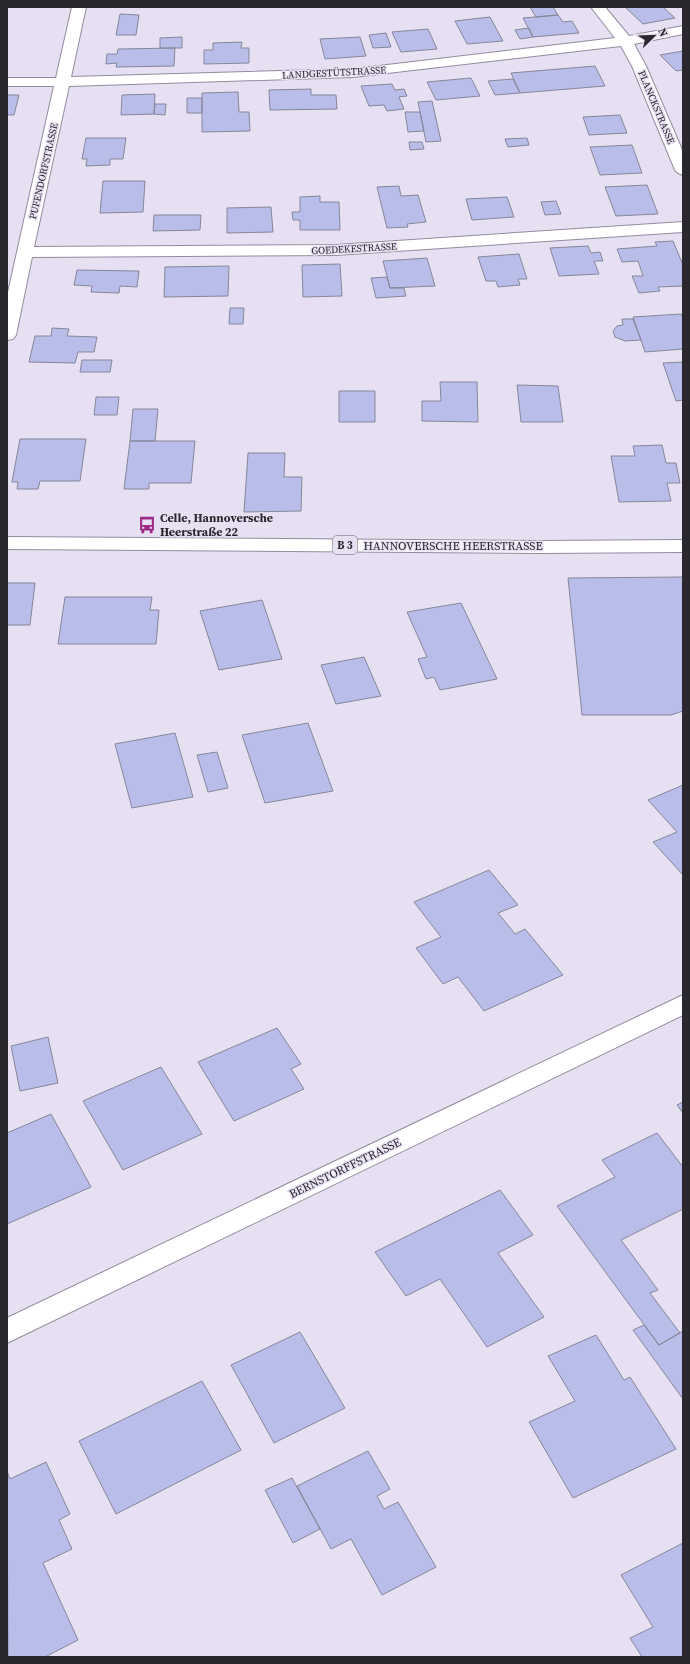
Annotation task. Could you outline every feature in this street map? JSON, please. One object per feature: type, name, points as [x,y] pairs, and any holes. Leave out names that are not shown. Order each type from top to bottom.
[{"type":"street","name":"PUFENDORFSTRASSE","points":[[7,335],[79,7]]},
{"type":"street","name":"PLANCKSTRASSE","points":[[598,7],[625,41],[639,66],[683,170]]},
{"type":"street","name":"LANDGESTÜTSTRASSE","points":[[7,82],[62,82],[353,73],[625,41],[683,30]]},
{"type":"street","name":"GOEDEKESTRASSE","points":[[25,252],[336,250],[683,227]]},
{"type":"street","name":"HANNOVERSCHE HEERSTRASSE","points":[[7,543],[541,547],[683,546]]},
{"type":"street","name":"BERNSTORFFSTRASSE","points":[[7,1331],[683,1004]]},
{"type":"building","points":[[530,7],[553,7],[558,15],[536,17]]},
{"type":"building","points":[[625,7],[663,7],[675,18],[643,24]]},
{"type":"building","points":[[120,14],[139,15],[136,35],[116,35]]},
{"type":"building","points":[[558,15],[563,22],[572,21],[579,33],[533,37],[523,18]]},
{"type":"building","points":[[490,17],[503,41],[467,44],[455,21]]},
{"type":"building","points":[[529,28],[533,37],[520,39],[515,30]]},
{"type":"building","points":[[428,29],[437,49],[401,52],[392,32]]},
{"type":"building","points":[[386,33],[391,47],[373,48],[369,35]]},
{"type":"building","points":[[182,37],[182,48],[160,48],[160,38]]},
{"type":"building","points":[[360,37],[366,56],[325,59],[320,39]]},
{"type":"building","points":[[242,42],[241,48],[249,48],[249,63],[204,64],[204,50],[213,50],[213,43]]},
{"type":"building","points":[[175,48],[174,66],[116,67],[117,63],[106,64],[107,54],[117,54],[118,49]]},
{"type":"building","points":[[683,51],[683,70],[676,71],[660,55]]},
{"type":"building","points":[[595,66],[605,86],[520,93],[511,73]]},
{"type":"building","points":[[471,78],[480,96],[436,100],[427,82]]},
{"type":"building","points":[[513,79],[520,93],[495,95],[488,81]]},
{"type":"building","points":[[392,84],[395,90],[404,89],[407,96],[399,97],[404,109],[387,111],[384,105],[369,106],[361,86]]},
{"type":"building","points":[[311,89],[311,95],[336,95],[337,109],[270,110],[269,90]]},
{"type":"building","points":[[238,92],[239,112],[249,112],[250,131],[202,132],[202,93]]},
{"type":"building","points":[[155,94],[154,114],[121,115],[122,95]]},
{"type":"building","points":[[7,95],[19,95],[14,115],[7,115]]},
{"type":"building","points":[[187,98],[202,98],[202,113],[187,113]]},
{"type":"building","points":[[432,101],[441,141],[426,142],[418,102]]},
{"type":"building","points":[[155,104],[166,104],[165,115],[154,114]]},
{"type":"building","points":[[405,112],[420,112],[424,131],[408,132]]},
{"type":"building","points":[[620,115],[627,133],[589,135],[583,117]]},
{"type":"building","points":[[86,138],[126,138],[123,159],[110,159],[110,165],[86,166],[87,159],[82,159]]},
{"type":"building","points":[[527,138],[529,145],[508,147],[505,139]]},
{"type":"building","points":[[409,142],[422,142],[424,149],[410,150]]},
{"type":"building","points":[[632,145],[642,173],[600,175],[590,147]]},
{"type":"building","points":[[103,181],[145,181],[143,212],[100,213]]},
{"type":"building","points":[[647,185],[658,214],[616,216],[605,187]]},
{"type":"building","points":[[399,186],[401,196],[418,195],[426,222],[407,224],[408,227],[387,228],[377,187]]},
{"type":"building","points":[[320,196],[320,202],[339,202],[340,230],[300,230],[300,220],[293,220],[292,212],[300,212],[300,197]]},
{"type":"building","points":[[507,197],[514,217],[472,220],[466,199]]},
{"type":"building","points":[[556,201],[561,214],[545,215],[541,202]]},
{"type":"building","points":[[271,207],[273,232],[227,233],[227,208]]},
{"type":"building","points":[[154,215],[201,215],[200,230],[153,231]]},
{"type":"building","points":[[673,241],[683,265],[683,286],[658,287],[660,291],[639,293],[632,276],[643,276],[638,261],[622,262],[617,249],[657,246],[655,242]]},
{"type":"building","points":[[588,246],[591,253],[600,252],[603,261],[594,261],[599,274],[559,276],[550,248]]},
{"type":"building","points":[[519,254],[527,279],[518,279],[520,285],[498,287],[496,281],[486,281],[478,257]]},
{"type":"building","points":[[427,258],[435,286],[390,288],[383,261]]},
{"type":"building","points":[[340,264],[342,296],[303,297],[302,265]]},
{"type":"building","points":[[229,266],[228,296],[164,297],[165,267]]},
{"type":"building","points":[[77,270],[139,271],[137,287],[120,286],[119,293],[91,292],[92,286],[74,285]]},
{"type":"building","points":[[387,277],[390,288],[404,288],[406,296],[376,298],[371,278]]},
{"type":"building","points":[[230,308],[244,308],[243,324],[229,324]]},
{"type":"building","points":[[681,314],[683,318],[683,349],[645,352],[633,317]]},
{"type":"building","points":[[622,319],[633,319],[641,340],[625,341],[615,337],[613,331],[617,326],[623,325]]},
{"type":"building","points":[[52,328],[69,329],[67,336],[97,337],[94,352],[78,352],[75,363],[29,362],[35,336],[51,336]]},
{"type":"building","points":[[82,360],[112,360],[110,372],[80,372]]},
{"type":"building","points":[[683,362],[683,400],[676,401],[663,363]]},
{"type":"building","points":[[440,382],[477,382],[478,422],[422,421],[422,401],[441,401]]},
{"type":"building","points":[[517,385],[558,386],[563,422],[521,422]]},
{"type":"building","points":[[339,391],[375,391],[375,422],[339,422]]},
{"type":"building","points":[[96,397],[119,397],[117,415],[94,415]]},
{"type":"building","points":[[133,409],[158,409],[155,441],[130,441]]},
{"type":"building","points":[[20,439],[86,439],[80,481],[40,481],[38,489],[17,489],[18,482],[12,482]]},
{"type":"building","points":[[130,441],[195,441],[191,483],[149,483],[149,489],[124,489]]},
{"type":"building","points":[[662,445],[666,463],[676,463],[680,483],[667,483],[671,501],[619,502],[611,456],[635,456],[633,446]]},
{"type":"building","points":[[248,453],[285,453],[284,477],[302,477],[301,511],[244,512]]},
{"type":"building","points":[[683,577],[683,711],[671,715],[582,715],[568,578]]},
{"type":"building","points":[[7,583],[35,583],[30,625],[7,625]]},
{"type":"building","points":[[65,597],[152,597],[150,610],[159,610],[156,644],[58,644]]},
{"type":"building","points":[[262,600],[282,659],[219,670],[200,611]]},
{"type":"building","points":[[461,603],[497,679],[440,690],[434,677],[426,679],[418,659],[427,657],[407,612]]},
{"type":"building","points":[[364,657],[381,696],[336,704],[321,665]]},
{"type":"building","points":[[308,723],[333,791],[265,803],[242,735]]},
{"type":"building","points":[[175,733],[193,797],[132,808],[115,744]]},
{"type":"building","points":[[217,752],[228,788],[208,792],[197,755]]},
{"type":"building","points":[[683,785],[683,875],[653,842],[677,832],[648,800]]},
{"type":"building","points":[[489,870],[518,905],[498,913],[515,934],[525,929],[563,975],[484,1011],[458,977],[443,984],[416,948],[441,937],[414,902]]},
{"type":"building","points":[[277,1028],[301,1064],[291,1069],[304,1089],[234,1121],[198,1062]]},
{"type":"building","points":[[48,1037],[58,1083],[20,1091],[11,1046]]},
{"type":"building","points":[[161,1067],[202,1134],[123,1170],[83,1101]]},
{"type":"building","points":[[683,1102],[683,1113],[677,1105]]},
{"type":"building","points":[[51,1114],[91,1187],[7,1224],[7,1133]]},
{"type":"building","points":[[657,1133],[683,1167],[683,1209],[621,1240],[658,1290],[650,1293],[680,1333],[659,1345],[557,1206],[615,1177],[602,1160]]},
{"type":"building","points":[[500,1190],[533,1235],[498,1253],[544,1317],[487,1347],[440,1279],[406,1296],[375,1252]]},
{"type":"building","points":[[644,1325],[659,1345],[683,1331],[683,1399],[633,1330]]},
{"type":"building","points":[[300,1332],[345,1408],[274,1443],[231,1365]]},
{"type":"building","points":[[596,1335],[624,1380],[630,1377],[676,1449],[573,1498],[529,1422],[575,1401],[548,1356]]},
{"type":"building","points":[[202,1381],[241,1450],[116,1514],[79,1441]]},
{"type":"building","points":[[368,1451],[390,1489],[377,1496],[384,1509],[398,1502],[436,1567],[382,1595],[351,1539],[331,1549],[297,1486]]},
{"type":"building","points":[[46,1462],[70,1514],[59,1520],[72,1549],[43,1563],[78,1640],[45,1657],[8,1657],[7,1471],[10,1479]]},
{"type":"building","points":[[292,1478],[320,1529],[293,1543],[265,1490]]},
{"type":"building","points":[[683,1543],[683,1657],[642,1657],[630,1638],[653,1627],[621,1575]]},
{"type":"place","name":"Celle, Hannoversche Heerstraße 22","points":[[147,525]]}]
